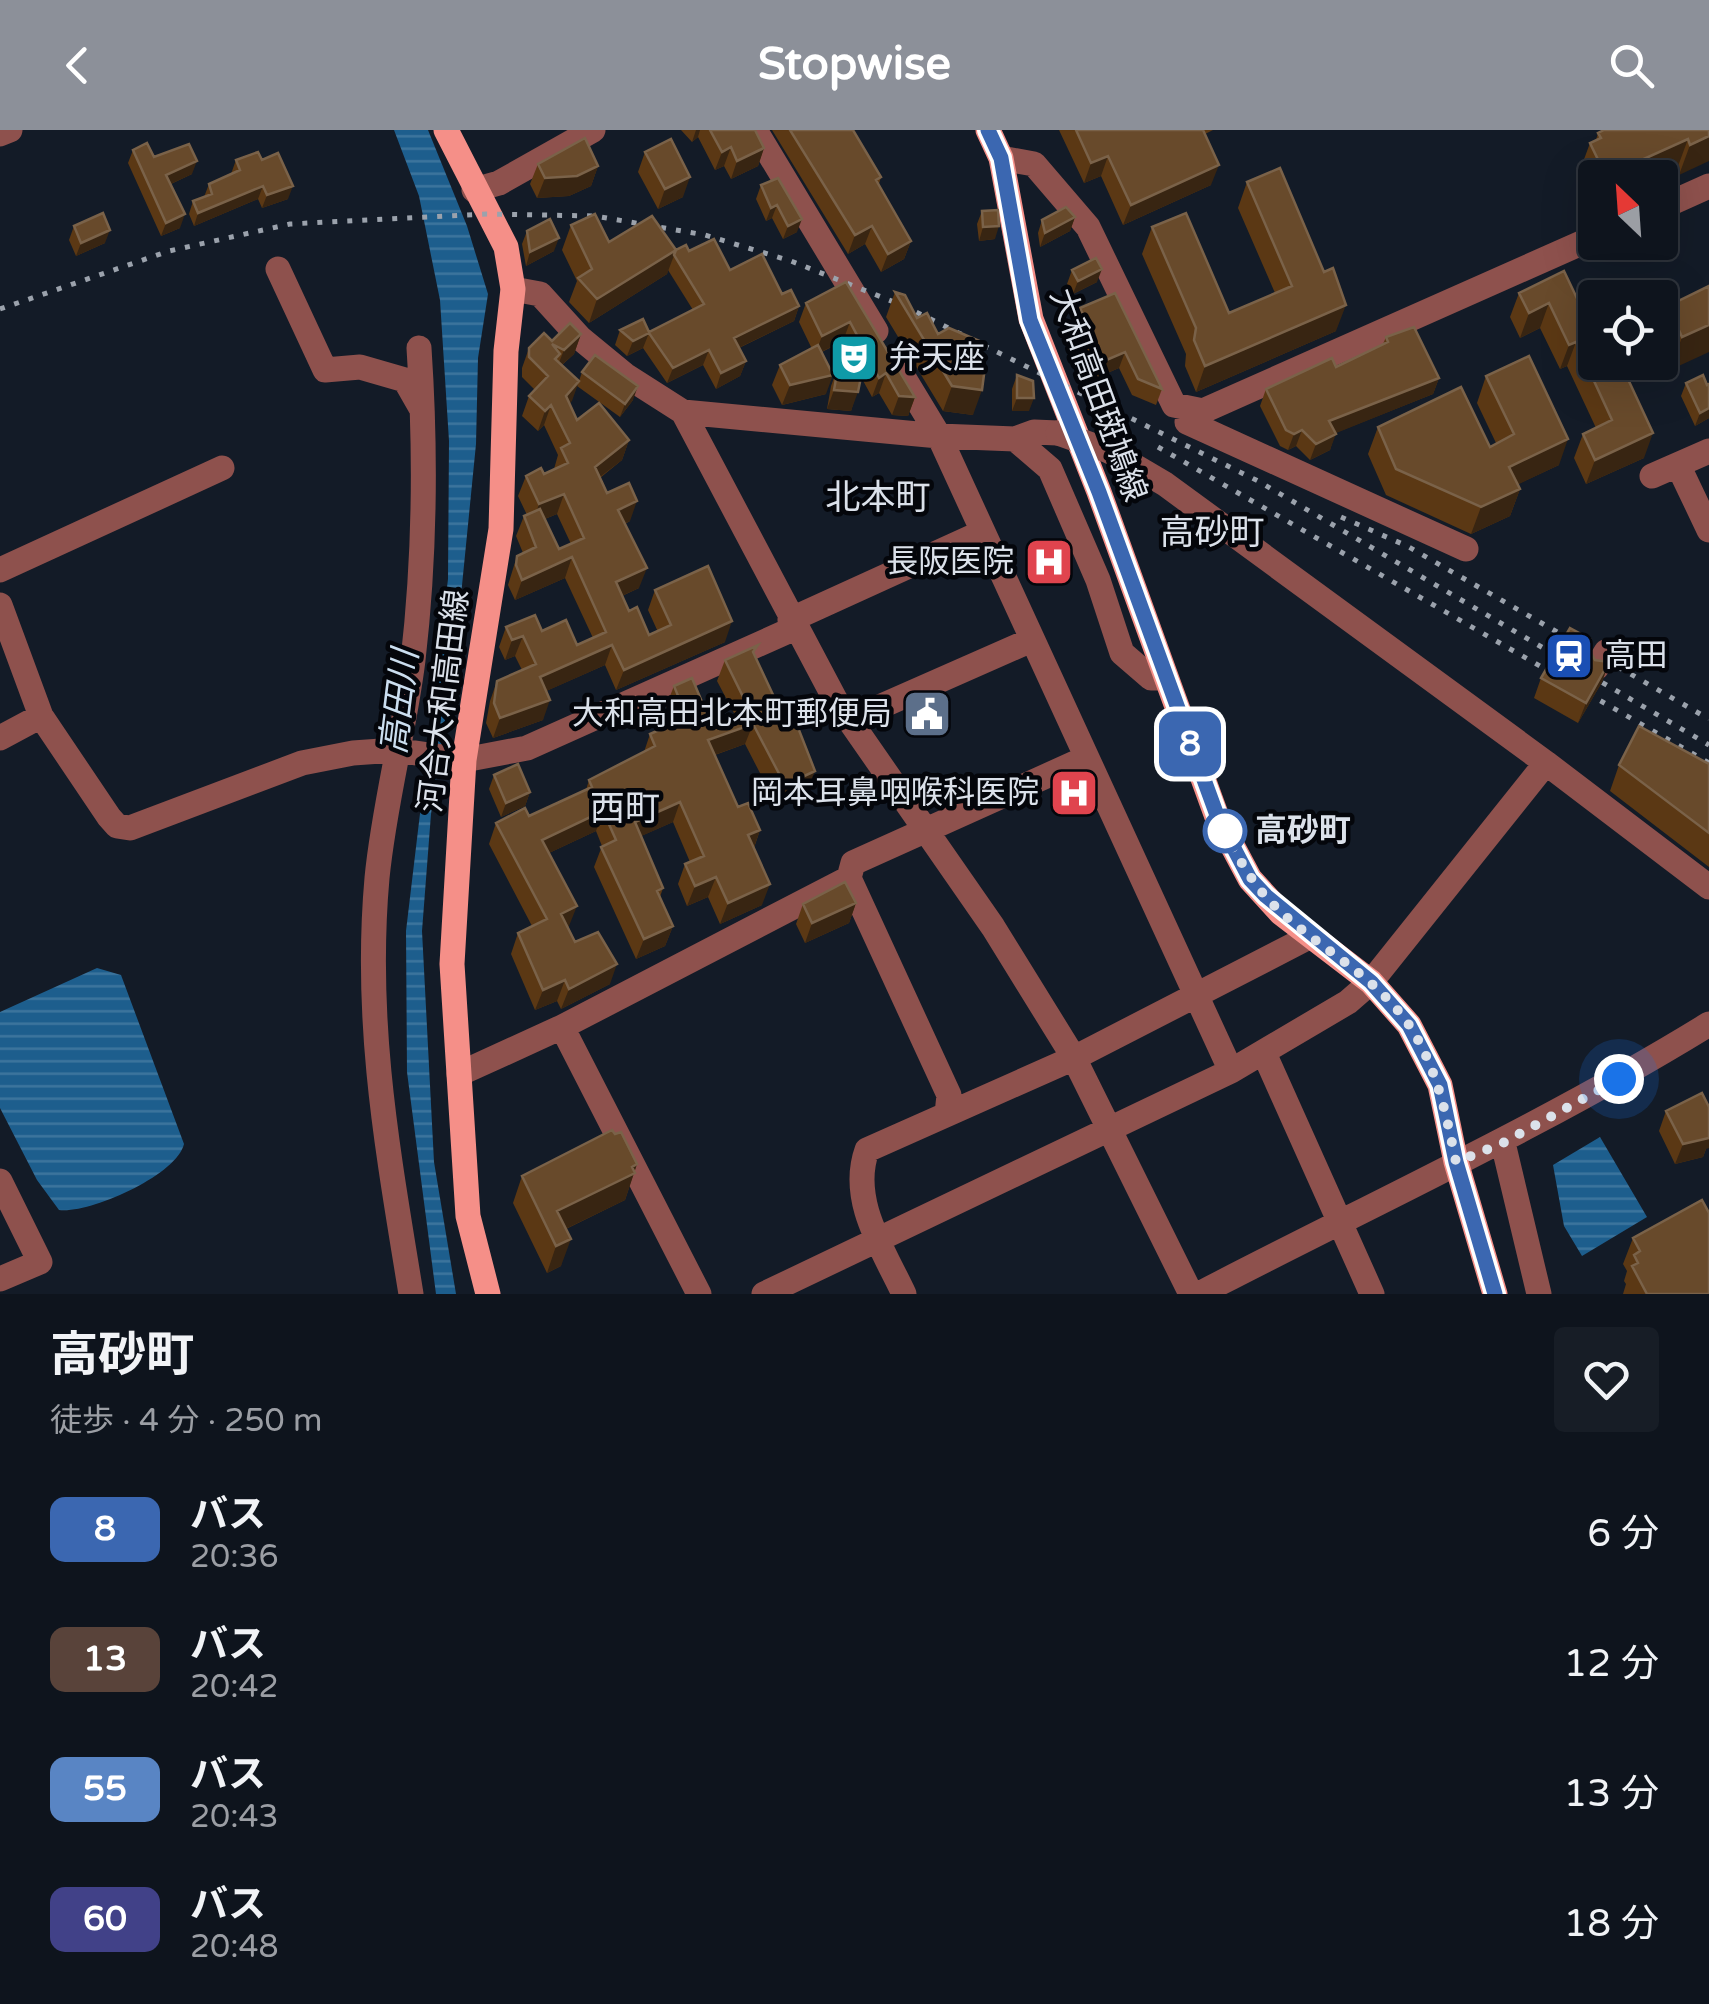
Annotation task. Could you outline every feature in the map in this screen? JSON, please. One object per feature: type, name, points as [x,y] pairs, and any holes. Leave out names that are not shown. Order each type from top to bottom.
[{"type":"main road","name":"河合大和高田線","points":[[446,130],[506,247],[514,290],[506,351],[501,529],[459,759],[452,964],[468,1216],[488,1294]]},
{"type":"main road","name":"大和高田斑鳩線","points":[[988,130],[1001,158],[1030,320],[1099,492],[1218,818],[1250,879],[1311,936],[1371,982],[1409,1025],[1440,1085],[1456,1162],[1495,1294]]},
{"type":"street","points":[[0,134],[10,130]]},
{"type":"street","points":[[474,190],[499,183],[593,130]]},
{"type":"street","points":[[755,130],[938,436],[1230,1071]]},
{"type":"street","points":[[1001,158],[1034,164],[1088,227],[1174,405],[1203,411]]},
{"type":"street","points":[[1678,200],[1709,186]]},
{"type":"street","points":[[1466,548],[1187,422],[1203,411],[1578,245]]},
{"type":"street","points":[[278,270],[325,370],[360,367],[405,380],[424,412]]},
{"type":"street","points":[[514,290],[540,294],[580,338],[624,375],[683,412],[938,436],[1015,440],[1034,432],[1058,434],[1109,451],[1165,484],[1709,886]]},
{"type":"street","points":[[411,1294],[378,1094],[374,1007],[377,877],[404,752],[423,542],[424,412],[420,348]]},
{"type":"street","points":[[683,412],[793,624],[850,720],[993,927],[1074,1058],[1191,1294]]},
{"type":"street","points":[[1015,440],[1050,469],[1098,580],[1122,653],[1151,678],[1165,678]]},
{"type":"street","points":[[1652,476],[1709,451]]},
{"type":"street","points":[[1678,465],[1709,530]]},
{"type":"street","points":[[0,570],[222,468]]},
{"type":"street","points":[[0,605],[41,716],[110,817],[118,826],[130,828],[302,764],[353,753],[404,752],[459,759],[528,748],[980,533]]},
{"type":"street","points":[[850,720],[1029,641]]},
{"type":"street","points":[[0,738],[41,716]]},
{"type":"street","points":[[947,1114],[949,1095],[848,878],[853,863],[923,828],[1084,759]]},
{"type":"street","points":[[764,1294],[1113,1130],[1264,1053],[1348,1002],[1371,982],[1546,763]]},
{"type":"street","points":[[459,1074],[562,1027],[848,878]]},
{"type":"street","points":[[904,1294],[864,1208],[860,1168],[866,1150],[1074,1058],[1311,936]]},
{"type":"street","points":[[1198,1294],[1456,1162],[1503,1143],[1709,1024]]},
{"type":"street","points":[[562,1027],[699,1294]]},
{"type":"street","points":[[1264,1053],[1372,1294]]},
{"type":"street","points":[[1503,1143],[1540,1294]]},
{"type":"street","points":[[0,1182],[40,1262],[0,1279]]},
{"type":"water","points":[[394,130],[428,130],[467,226],[488,294],[478,358],[476,444],[456,646],[431,814],[422,931],[434,1162],[456,1294],[436,1294],[407,1072],[406,931],[448,579],[449,441],[440,300],[419,196]]},
{"type":"water","points":[[97,968],[121,975],[184,1144],[178,1156],[150,1180],[91,1206],[59,1210],[37,1180],[0,1108],[0,1012]]},
{"type":"water","points":[[1600,1137],[1647,1217],[1582,1256],[1564,1226],[1553,1165]]},
{"type":"building","points":[[710,130],[755,130],[764,148],[737,161],[731,147],[722,152]]},
{"type":"building","points":[[790,130],[853,130],[881,177],[876,180],[911,241],[888,254],[872,226],[855,235]]},
{"type":"building","points":[[1076,130],[1203,130],[1219,165],[1131,205],[1108,156],[1091,163]]},
{"type":"building","points":[[1709,130],[1709,136],[1690,145],[1688,139],[1641,160],[1598,160],[1590,143],[1601,138],[1598,133]]},
{"type":"building","points":[[585,138],[598,166],[577,176],[545,178],[538,164]]},
{"type":"building","points":[[671,139],[690,177],[665,189],[645,152]]},
{"type":"building","points":[[147,143],[154,157],[189,144],[197,161],[166,175],[185,214],[166,223],[133,150]]},
{"type":"building","points":[[258,152],[262,160],[278,153],[293,186],[267,195],[263,186],[198,213],[193,201],[212,194],[209,184],[240,170],[236,160]]},
{"type":"building","points":[[1280,168],[1324,272],[1333,268],[1346,305],[1205,366],[1194,340],[1196,328],[1152,227],[1186,213],[1229,313],[1292,286],[1247,182]]},
{"type":"building","points":[[778,178],[802,219],[788,226],[777,205],[771,208],[761,185]]},
{"type":"building","points":[[1066,207],[1075,217],[1045,233],[1042,220]]},
{"type":"building","points":[[998,210],[999,226],[983,227],[982,211]]},
{"type":"building","points":[[103,213],[110,230],[81,243],[74,226]]},
{"type":"building","points":[[595,214],[609,242],[652,216],[676,250],[597,299],[578,278],[592,269],[571,225]]},
{"type":"building","points":[[550,219],[559,238],[530,252],[527,231]]},
{"type":"building","points":[[714,239],[730,270],[762,254],[782,294],[791,290],[799,306],[734,338],[746,361],[721,373],[709,350],[673,368],[649,333],[633,341],[620,330],[643,319],[649,332],[704,304],[674,255],[686,245],[689,251]]},
{"type":"building","points":[[1096,258],[1102,269],[1078,281],[1072,270]]},
{"type":"building","points":[[1564,271],[1578,300],[1578,346],[1576,342],[1569,345],[1549,303],[1529,313],[1519,293]]},
{"type":"building","points":[[846,282],[915,397],[899,396],[886,373],[879,378],[850,322],[822,336],[806,303]]},
{"type":"building","points":[[1709,286],[1709,325],[1682,337],[1678,301]]},
{"type":"building","points":[[895,292],[905,295],[917,318],[927,313],[938,334],[949,328],[984,343],[974,366],[985,367],[982,390],[952,386]]},
{"type":"building","points":[[1115,293],[1162,389],[1138,379],[1125,352],[1104,361],[1080,308]]},
{"type":"building","points":[[570,323],[581,334],[564,350],[552,344],[560,354],[555,359],[579,381],[566,396],[577,420],[599,403],[629,440],[595,467],[607,493],[629,483],[637,501],[618,510],[647,568],[616,582],[629,611],[637,607],[649,635],[671,625],[655,590],[708,566],[732,621],[624,670],[612,645],[540,677],[550,700],[500,718],[494,703],[497,681],[536,664],[523,636],[512,640],[506,627],[535,615],[542,631],[566,620],[577,645],[606,632],[572,557],[522,580],[516,565],[517,556],[536,547],[524,516],[540,509],[559,549],[584,538],[564,494],[539,504],[526,476],[541,468],[544,474],[568,463],[561,448],[570,443],[551,405],[545,411],[529,396],[548,376],[529,357],[529,348],[544,333],[552,341]]},
{"type":"building","points":[[1414,327],[1439,378],[1329,421],[1336,434],[1316,444],[1302,430],[1294,434],[1286,430],[1266,389],[1332,358],[1336,367],[1388,342],[1386,337]]},
{"type":"building","points":[[818,345],[833,375],[790,385],[780,365]]},
{"type":"building","points":[[866,352],[858,392],[834,390],[838,367]]},
{"type":"building","points":[[595,355],[638,386],[625,404],[582,372]]},
{"type":"building","points":[[1529,356],[1568,439],[1509,467],[1520,489],[1481,507],[1396,469],[1378,427],[1461,387],[1490,447],[1514,434],[1486,376]]},
{"type":"building","points":[[1017,375],[1033,381],[1034,398],[1017,398]]},
{"type":"building","points":[[1703,375],[1709,384],[1709,408],[1700,413],[1686,383]]},
{"type":"building","points":[[1594,380],[1628,380],[1653,433],[1595,460],[1583,434],[1612,420]]},
{"type":"building","points":[[1570,628],[1590,639],[1588,648],[1595,660],[1609,662],[1586,703],[1541,678]]},
{"type":"building","points":[[758,645],[753,652],[789,729],[797,725],[815,771],[785,785],[753,724],[708,740],[738,807],[748,803],[760,830],[748,835],[770,884],[728,903],[716,877],[695,886],[685,864],[704,856],[680,802],[635,822],[663,888],[657,891],[673,926],[644,939],[601,847],[616,840],[603,811],[542,840],[577,906],[561,914],[575,942],[598,932],[617,964],[569,989],[565,980],[543,990],[518,933],[547,919],[496,823],[525,808],[529,816],[592,787],[589,780],[655,746],[650,734],[687,718],[674,686],[692,678],[712,726],[749,709],[725,660]]},
{"type":"building","points":[[1639,726],[1709,764],[1709,833],[1619,765]]},
{"type":"building","points":[[518,764],[530,792],[506,803],[494,775]]},
{"type":"building","points":[[845,882],[856,903],[812,923],[803,904]]},
{"type":"building","points":[[1702,1093],[1709,1107],[1709,1138],[1683,1144],[1666,1111]]},
{"type":"building","points":[[612,1130],[615,1134],[621,1132],[637,1164],[632,1167],[635,1173],[557,1211],[571,1239],[556,1246],[522,1176]]},
{"type":"building","points":[[1702,1200],[1709,1213],[1709,1294],[1647,1294],[1632,1266],[1638,1263],[1634,1255],[1640,1251],[1633,1238]]},
{"type":"railway","points":[[0,309],[169,251],[290,224],[487,214],[595,216],[705,235],[791,261],[904,306],[1258,481],[1709,745]]},
{"type":"railway","points":[[1158,447],[1709,763]]},
{"type":"railway","points":[[1341,517],[1407,546],[1709,719]]},
{"type":"bus line","name":"8","points":[[988,130],[1001,158],[1030,320],[1099,492],[1218,818],[1250,879],[1281,912],[1371,982],[1409,1025],[1440,1085],[1456,1162],[1495,1294]]},
{"type":"place","name":"弁天座","points":[[854,358]]},
{"type":"place","name":"長阪医院","points":[[1049,562]]},
{"type":"place","name":"高田","points":[[1569,656]]},
{"type":"place","name":"大和高田北本町郵便局","points":[[927,714]]},
{"type":"place","name":"岡本耳鼻咽喉科医院","points":[[1074,793]]},
{"type":"place","name":"高砂町","points":[[1225,831]]},
{"type":"district","name":"北本町","points":[[878,498]]},
{"type":"district","name":"高砂町","points":[[1212,533]]},
{"type":"district","name":"西町","points":[[625,809]]},
{"type":"route","points":[[1225,831],[1250,879],[1281,912],[1371,982],[1409,1025],[1440,1085],[1456,1162],[1503,1143],[1619,1079]]},
{"type":"water label","name":"高田川","points":[[400,702]]}]
